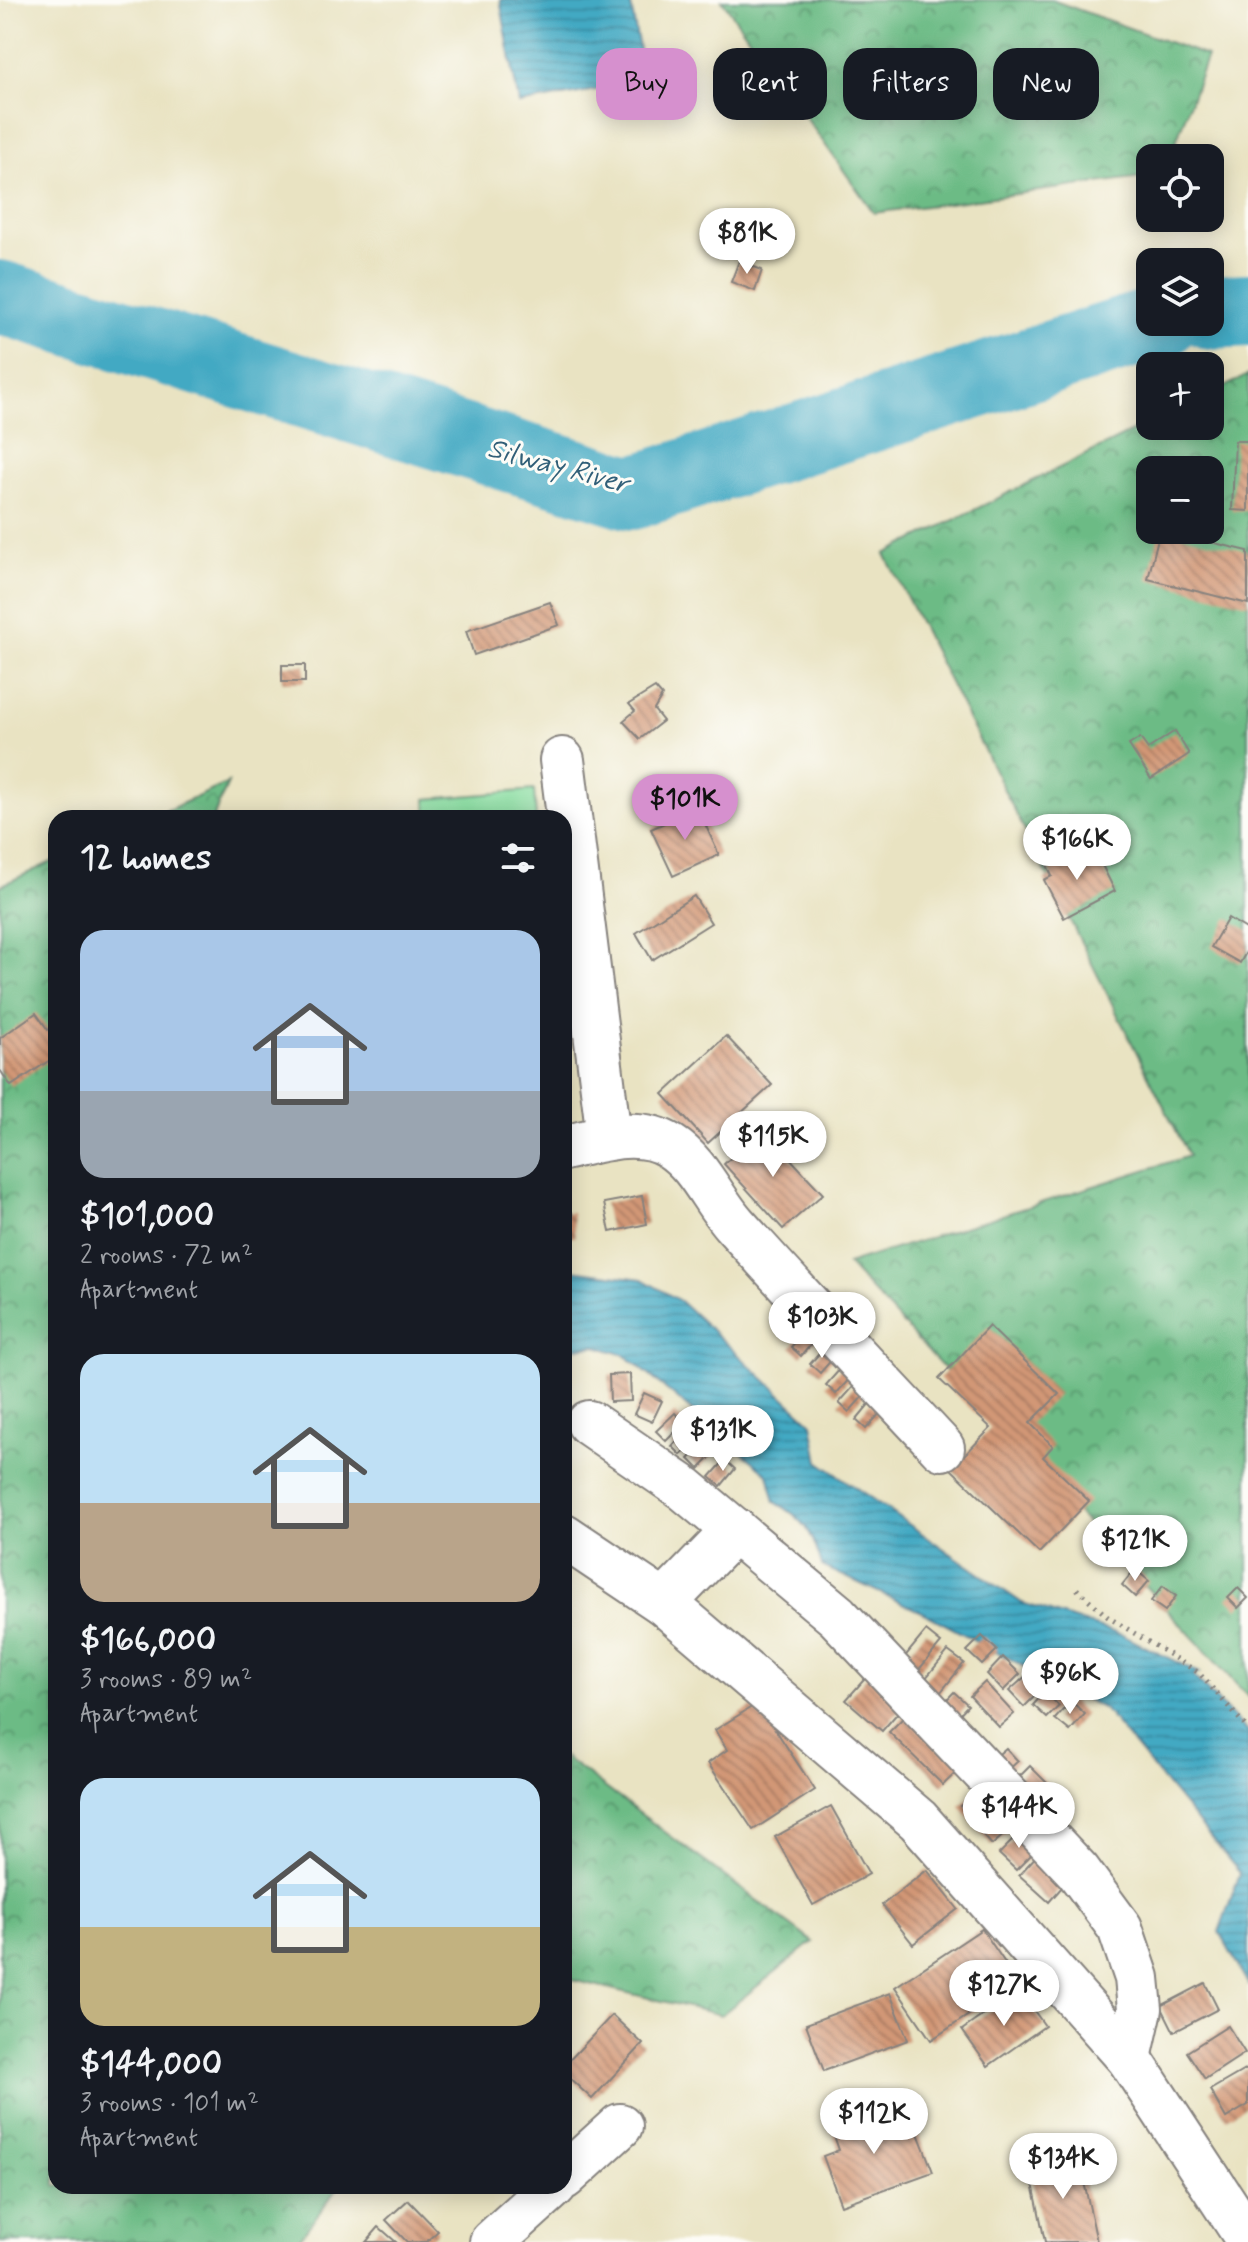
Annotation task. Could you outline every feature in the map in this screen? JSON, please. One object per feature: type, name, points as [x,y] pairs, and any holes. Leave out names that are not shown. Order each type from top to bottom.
[{"type":"street","points":[[562,760],[568,810]]},
{"type":"street","points":[[572,840],[609,1137]]},
{"type":"street","points":[[572,1146],[609,1137],[644,1136],[669,1145],[688,1161],[731,1220],[942,1448]]},
{"type":"street","points":[[589,1423],[685,1489],[837,1616],[1078,1871],[1120,1928],[1137,1978],[1140,2009],[1129,2058]]},
{"type":"street","points":[[664,1603],[735,1530]]},
{"type":"street","points":[[572,1541],[664,1603],[918,1820],[1129,2058],[1248,2239]]},
{"type":"street","points":[[572,2170],[620,2126]]},
{"type":"street","points":[[492,2242],[545,2194]]},
{"type":"path","points":[[1077,1589],[1108,1617],[1199,1673],[1248,1729]]},
{"type":"green space","points":[[722,0],[1052,0],[1207,56],[1175,144],[1136,144],[1136,178],[874,213],[808,120],[827,120],[827,48],[756,48]]},
{"type":"green space","points":[[1248,375],[1248,1697],[847,1264],[1189,1156],[885,554],[1136,430],[1136,440],[1224,440],[1224,387]]},
{"type":"green space","points":[[228,783],[216,810],[168,810]]},
{"type":"green space","points":[[534,790],[535,810],[427,810],[426,799]]},
{"type":"green space","points":[[48,864],[48,2194],[333,2194],[297,2242],[0,2242],[0,886]]},
{"type":"green space","points":[[572,1763],[813,1942],[721,2015],[572,1980]]},
{"type":"water","points":[[500,0],[630,0],[639,48],[596,48],[596,90],[519,104]]},
{"type":"water","points":[[572,1270],[642,1279],[680,1301],[812,1423],[819,1462],[1022,1603],[1122,1635],[1199,1673],[1193,1676],[1248,1732],[1248,1984],[1219,1932],[1240,1873],[1104,1709],[928,1615],[822,1566],[815,1544],[801,1521],[775,1502],[768,1474],[625,1355],[596,1346],[572,1348]]},
{"type":"building","points":[[739,261],[762,270],[755,291],[731,282]]},
{"type":"building","points":[[1235,441],[1248,441],[1248,511],[1232,510]]},
{"type":"building","points":[[1157,544],[1219,544],[1248,551],[1248,604],[1148,579]]},
{"type":"building","points":[[550,602],[559,625],[474,655],[466,631]]},
{"type":"building","points":[[282,665],[305,665],[305,682],[282,682]]},
{"type":"building","points":[[655,688],[662,696],[654,710],[663,721],[640,739],[623,721],[635,711],[629,704]]},
{"type":"building","points":[[1175,731],[1189,754],[1151,779],[1129,745],[1140,738],[1148,749]]},
{"type":"building","points":[[698,808],[719,855],[673,876],[651,829]]},
{"type":"building","points":[[1083,846],[1090,859],[1099,859],[1115,891],[1064,918],[1044,880],[1052,876],[1047,865]]},
{"type":"building","points":[[694,896],[711,923],[652,960],[636,933]]},
{"type":"building","points":[[1228,918],[1248,930],[1248,949],[1240,963],[1211,947]]},
{"type":"building","points":[[36,1013],[48,1030],[48,1061],[11,1086],[0,1070],[0,1038]]},
{"type":"building","points":[[726,1036],[772,1085],[708,1143],[663,1094]]},
{"type":"building","points":[[763,1129],[823,1194],[783,1229],[724,1164]]},
{"type":"building","points":[[642,1196],[647,1224],[610,1232],[604,1203]]},
{"type":"building","points":[[989,1326],[1059,1394],[1030,1423],[1053,1446],[1043,1457],[1089,1501],[1039,1553],[951,1469],[991,1428],[939,1379]]},
{"type":"building","points":[[806,1330],[816,1339],[801,1356],[791,1347]]},
{"type":"building","points":[[825,1347],[835,1356],[820,1373],[810,1364]]},
{"type":"building","points":[[841,1368],[851,1377],[836,1394],[826,1385]]},
{"type":"building","points":[[630,1374],[631,1401],[610,1402],[609,1375]]},
{"type":"building","points":[[854,1386],[864,1395],[849,1412],[839,1403]]},
{"type":"building","points":[[644,1393],[662,1401],[652,1422],[634,1414]]},
{"type":"building","points":[[870,1403],[881,1412],[866,1429],[856,1420]]},
{"type":"building","points":[[675,1413],[684,1423],[666,1441],[656,1431]]},
{"type":"building","points":[[690,1427],[700,1437],[681,1455],[672,1446]]},
{"type":"building","points":[[707,1441],[717,1451],[699,1469],[689,1459]]},
{"type":"building","points":[[725,1460],[735,1469],[721,1486],[710,1477]]},
{"type":"building","points":[[1135,1569],[1149,1581],[1135,1597],[1122,1585]]},
{"type":"building","points":[[1163,1586],[1176,1596],[1165,1611],[1151,1601]]},
{"type":"building","points":[[1238,1588],[1248,1598],[1238,1608],[1228,1598]]},
{"type":"building","points":[[926,1631],[941,1643],[912,1678],[897,1666]]},
{"type":"building","points":[[982,1636],[997,1650],[982,1665],[967,1651]]},
{"type":"building","points":[[948,1651],[964,1663],[936,1698],[920,1685]]},
{"type":"building","points":[[1003,1657],[1020,1674],[1003,1691],[987,1674]]},
{"type":"building","points":[[871,1672],[907,1702],[882,1731],[846,1700]]},
{"type":"building","points":[[1027,1675],[1041,1690],[1024,1707],[1009,1691]]},
{"type":"building","points":[[985,1682],[1014,1714],[999,1727],[970,1696]]},
{"type":"building","points":[[954,1692],[968,1705],[951,1723],[937,1710]]},
{"type":"building","points":[[1045,1692],[1059,1706],[1047,1718],[1033,1705]]},
{"type":"building","points":[[1071,1701],[1085,1714],[1070,1731],[1055,1719]]},
{"type":"building","points":[[758,1703],[815,1790],[753,1830],[708,1763],[727,1750],[715,1730]]},
{"type":"building","points":[[912,1709],[967,1762],[943,1785],[889,1732]]},
{"type":"building","points":[[1006,1748],[1018,1761],[1005,1773],[993,1759]]},
{"type":"building","points":[[1030,1766],[1050,1786],[1034,1801],[1015,1781]]},
{"type":"building","points":[[982,1787],[995,1802],[972,1821],[960,1806]]},
{"type":"building","points":[[831,1806],[869,1874],[813,1905],[775,1837]]},
{"type":"building","points":[[1000,1810],[1014,1826],[992,1845],[978,1829]]},
{"type":"building","points":[[1022,1831],[1039,1847],[1016,1870],[999,1854]]},
{"type":"building","points":[[1039,1853],[1069,1879],[1049,1902],[1019,1875]]},
{"type":"building","points":[[927,1870],[958,1909],[913,1944],[882,1905]]},
{"type":"building","points":[[982,1929],[1018,1982],[931,2040],[895,1987]]},
{"type":"building","points":[[1205,1983],[1218,2009],[1174,2032],[1161,2006]]},
{"type":"building","points":[[1019,1990],[1045,2026],[988,2066],[962,2030]]},
{"type":"building","points":[[890,1993],[908,2040],[824,2071],[806,2024]]},
{"type":"building","points":[[612,2015],[643,2044],[592,2099],[572,2080],[572,2058]]},
{"type":"building","points":[[1228,2026],[1245,2053],[1205,2079],[1187,2052]]},
{"type":"building","points":[[1248,2068],[1248,2105],[1226,2118],[1210,2090]]},
{"type":"building","points":[[889,2106],[899,2134],[916,2128],[933,2172],[841,2205],[823,2156],[839,2150],[831,2127]]},
{"type":"building","points":[[1078,2154],[1097,2242],[1045,2242],[1029,2164]]},
{"type":"building","points":[[408,2200],[438,2231],[426,2242],[407,2242],[386,2220]]},
{"type":"building","points":[[379,2227],[396,2242],[366,2242]]},
{"type":"waterway","name":"Silway River","points":[[0,297],[632,493],[1136,330]]},
{"type":"waterway","name":"Silway River","points":[[1224,311],[1248,310]]}]
